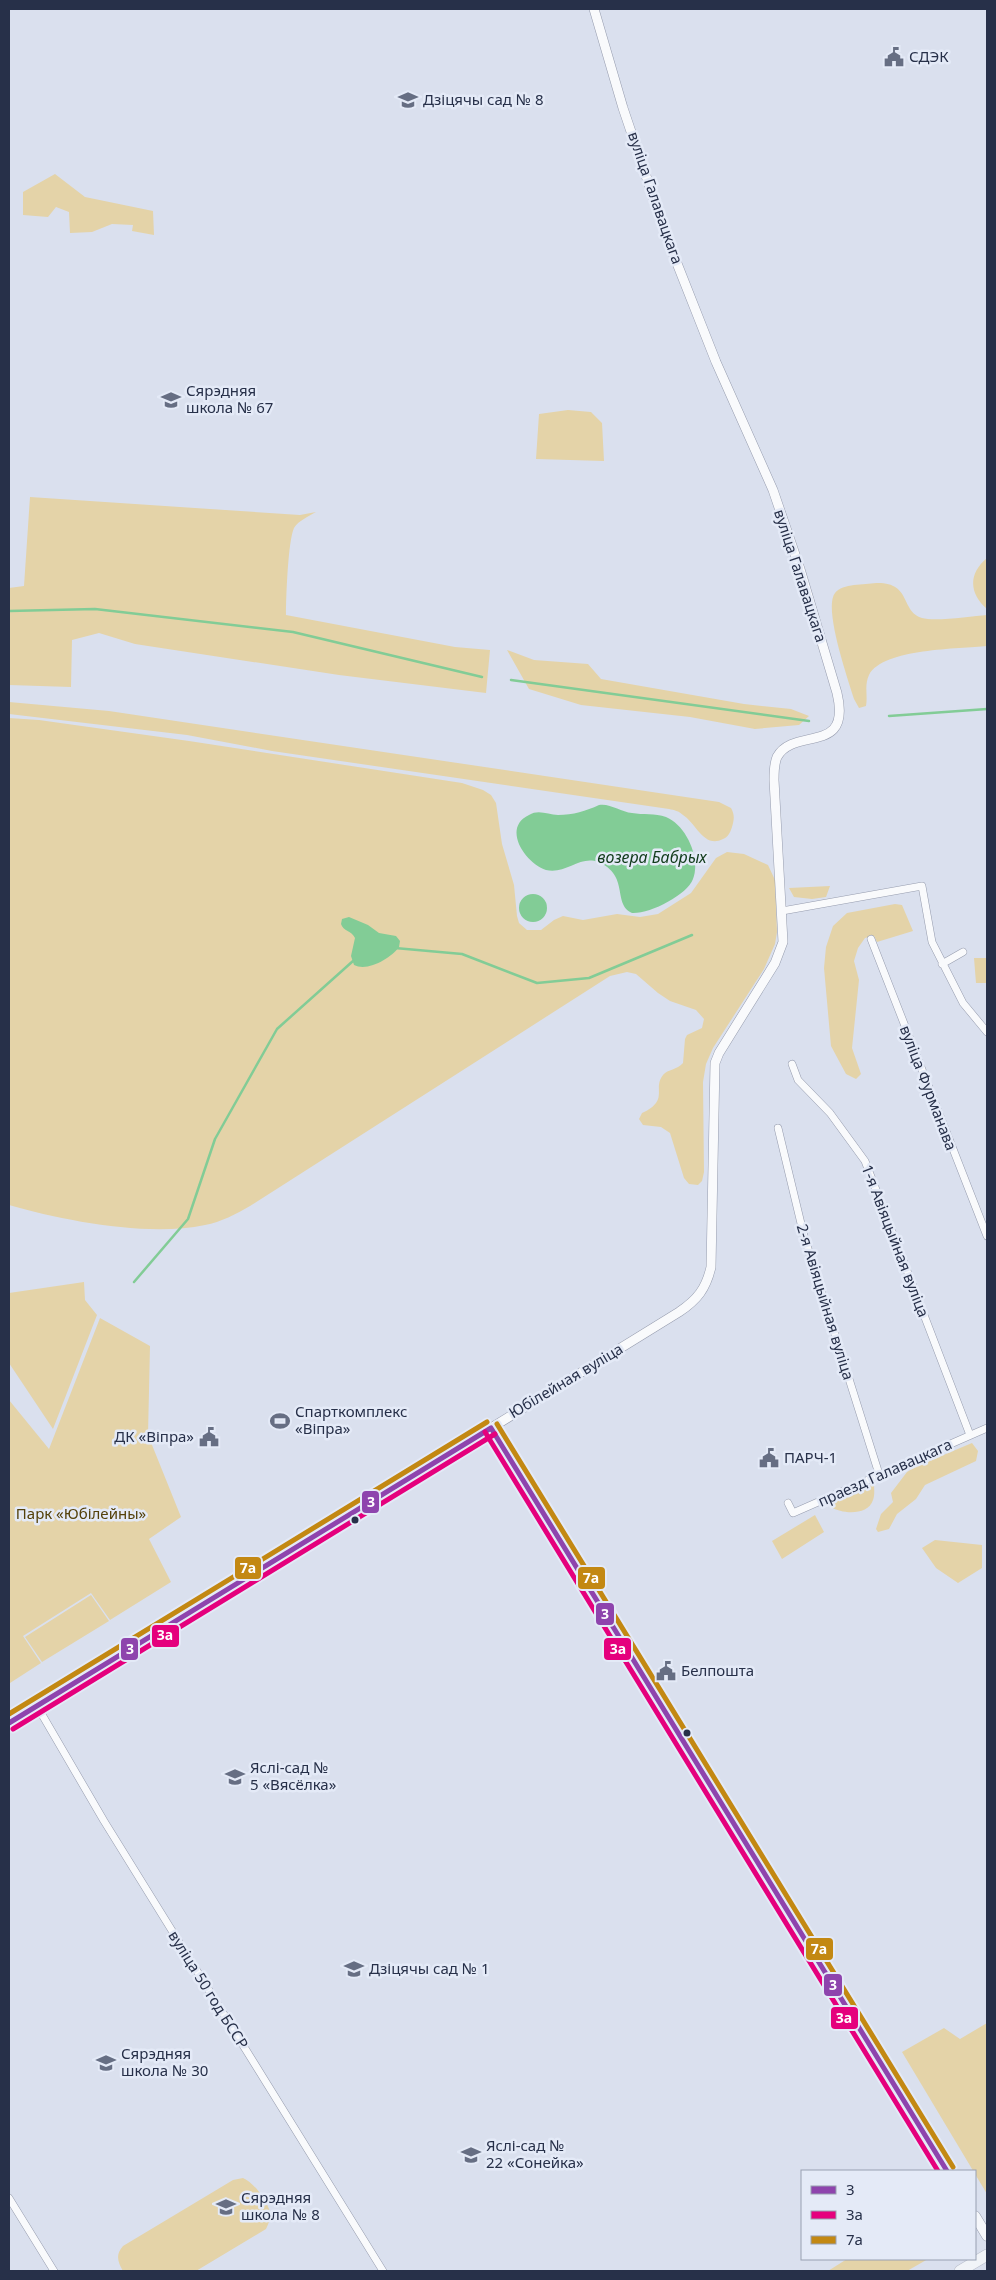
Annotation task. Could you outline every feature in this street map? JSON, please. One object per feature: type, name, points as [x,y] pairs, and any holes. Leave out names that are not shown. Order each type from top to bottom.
[{"type":"main road","name":"Юбілейная вуліца","points":[[9,1723],[491,1428]]},
{"type":"main road","points":[[491,1428],[946,2170]]},
{"type":"main road","points":[[976,2218],[987,2236]]},
{"type":"main road","points":[[960,2271],[987,2254]]},
{"type":"street","name":"вуліца Галавацкага","points":[[594,9],[667,238],[716,362],[773,490],[800,569],[840,706],[838,723],[830,732],[784,749],[776,760],[774,780],[782,912]]},
{"type":"street","points":[[782,912],[922,886],[930,935],[942,964],[963,1003],[987,1032]]},
{"type":"street","name":"Юбілейная вуліца","points":[[491,1428],[679,1312],[692,1303],[704,1290],[711,1268],[715,1063],[719,1053],[778,956],[783,942],[782,912]]},
{"type":"street","name":"вуліца Фурманава","points":[[871,939],[987,1236]]},
{"type":"street","points":[[942,964],[963,952]]},
{"type":"street","name":"1-я Авіяцыйная вуліца","points":[[792,1064],[798,1080],[830,1113],[864,1161],[970,1435]]},
{"type":"street","name":"2-я Авіяцыйная вуліца","points":[[778,1128],[804,1236],[879,1474]]},
{"type":"street","name":"праезд Галавацкага","points":[[788,1504],[793,1513],[987,1428]]},
{"type":"street","name":"вуліца 50 год БССР","points":[[37,1706],[104,1821],[383,2271]]},
{"type":"street","points":[[9,2198],[54,2271]]},
{"type":"green space","points":[[55,174],[85,197],[153,211],[154,235],[132,231],[133,225],[112,224],[92,232],[70,233],[69,212],[56,207],[48,217],[23,215],[23,192]]},
{"type":"green space","points":[[568,410],[591,412],[602,423],[604,461],[536,459],[539,414]]},
{"type":"green space","points":[[30,497],[300,515],[316,512],[298,523],[294,528],[290,545],[286,615],[455,647],[490,650],[486,693],[339,675],[135,644],[99,633],[72,640],[71,687],[9,685],[9,588],[24,586]]},
{"type":"green space","points":[[987,558],[987,609],[977,597],[973,584],[976,570]]},
{"type":"green space","points":[[876,583],[895,587],[901,592],[915,614],[922,618],[944,619],[987,615],[987,646],[941,649],[905,655],[877,666],[869,675],[866,706],[859,708],[854,699],[842,661],[834,628],[832,601],[835,593],[843,588]]},
{"type":"green space","points":[[507,650],[534,660],[588,664],[601,679],[744,704],[791,709],[809,716],[799,725],[755,729],[690,717],[581,705],[529,689]]},
{"type":"green space","points":[[9,702],[109,711],[719,802],[731,808],[734,815],[733,822],[726,837],[711,841],[705,838],[688,819],[669,809],[272,751],[187,735],[9,714]]},
{"type":"green space","points":[[9,718],[39,720],[189,741],[462,783],[483,790],[491,795],[496,803],[502,844],[514,885],[517,916],[519,923],[527,930],[541,930],[563,916],[583,920],[617,914],[640,917],[658,914],[691,893],[716,858],[727,852],[744,854],[768,865],[775,880],[777,932],[775,944],[764,969],[713,1048],[706,1064],[703,1082],[704,1172],[702,1181],[698,1185],[689,1184],[684,1178],[670,1133],[661,1127],[643,1125],[639,1119],[642,1113],[656,1104],[660,1080],[663,1075],[683,1063],[685,1039],[687,1035],[702,1028],[704,1019],[696,1010],[670,1001],[636,974],[627,972],[610,976],[250,1206],[223,1220],[211,1224],[183,1228],[133,1228],[81,1222],[9,1205]]},
{"type":"green space","points":[[830,886],[826,897],[812,899],[794,897],[789,888]]},
{"type":"green space","points":[[895,904],[902,905],[913,931],[877,942],[874,936],[865,938],[858,948],[854,961],[859,980],[852,1048],[861,1074],[856,1079],[846,1074],[831,1046],[824,968],[826,947],[833,926],[847,913]]},
{"type":"green space","points":[[974,958],[987,958],[987,983],[976,983]]},
{"type":"green space","points":[[84,1282],[85,1300],[97,1315],[53,1429],[9,1363],[9,1293]]},
{"type":"green space","name":"Парк «Юбілейны»","points":[[100,1318],[150,1346],[148,1435],[181,1517],[149,1539],[171,1582],[110,1620],[91,1593],[23,1636],[41,1663],[10,1683],[9,1400],[49,1449]]},
{"type":"green space","points":[[972,1443],[978,1451],[976,1461],[925,1485],[916,1499],[897,1514],[889,1529],[878,1532],[876,1529],[881,1514],[893,1502],[891,1493],[907,1472]]},
{"type":"green space","points":[[874,1484],[873,1500],[866,1509],[848,1512],[831,1507],[841,1497]]},
{"type":"green space","points":[[815,1515],[824,1532],[782,1559],[772,1541]]},
{"type":"green space","points":[[935,1540],[982,1545],[982,1568],[958,1583],[936,1568],[922,1548]]},
{"type":"green space","points":[[91,1595],[109,1621],[42,1662],[25,1637]]},
{"type":"green space","points":[[987,2023],[987,2194],[976,2176],[976,2170],[973,2170],[902,2052],[944,2028],[960,2039]]},
{"type":"green space","points":[[243,2178],[262,2195],[269,2209],[270,2217],[266,2229],[196,2271],[123,2271],[118,2258],[123,2246],[233,2180]]},
{"type":"green space","points":[[845,2260],[926,2260],[907,2271],[828,2271]]},
{"type":"water","name":"возера Бабрых","points":[[599,805],[607,805],[632,813],[666,817],[680,827],[690,843],[695,862],[693,879],[689,885],[676,897],[658,907],[632,913],[626,909],[623,903],[618,881],[614,874],[598,862],[585,861],[553,871],[538,866],[524,853],[517,837],[517,828],[521,821],[529,815],[540,812],[558,815],[569,814]]},
{"type":"water","points":[[533,894],[543,898],[547,908],[543,918],[533,922],[523,918],[519,908],[523,898]]},
{"type":"water","points":[[349,917],[368,925],[379,933],[396,936],[400,941],[399,947],[379,963],[366,967],[354,965],[351,956],[355,938],[341,924],[342,919]]},
{"type":"waterway","points":[[9,611],[95,609],[293,632],[482,677]]},
{"type":"waterway","points":[[511,680],[809,721]]},
{"type":"waterway","points":[[889,716],[987,709]]},
{"type":"waterway","points":[[395,948],[462,954],[537,983],[589,978],[692,935]]},
{"type":"waterway","points":[[134,1282],[188,1219],[215,1139],[277,1029],[353,961]]},
{"type":"transit line","name":"7а","points":[[9,1714],[487,1422]]},
{"type":"transit line","name":"7а","points":[[497,1424],[953,2167]]},
{"type":"transit line","name":"3","points":[[491,1428],[946,2170]]},
{"type":"transit line","name":"3","points":[[9,1723],[491,1428]]},
{"type":"transit line","name":"3а","points":[[485,1432],[937,2170]]},
{"type":"transit line","name":"3а","points":[[13,1729],[495,1434]]},
{"type":"place","name":"СДЭК","points":[[894,57]]},
{"type":"place","name":"Дзіцячы сад № 8","points":[[408,100]]},
{"type":"place","name":"Сярэдняя школа № 67","points":[[171,400]]},
{"type":"place","name":"Спарткомплекс «Віпра»","points":[[280,1421]]},
{"type":"place","name":"ДК «Віпра»","points":[[209,1437]]},
{"type":"place","name":"ПАРЧ-1","points":[[769,1458]]},
{"type":"place","name":"Белпошта","points":[[666,1671]]},
{"type":"place","name":"Яслі-сад № 5 «Вясёлка»","points":[[235,1777]]},
{"type":"place","name":"Дзіцячы сад № 1","points":[[354,1969]]},
{"type":"place","name":"Сярэдняя школа № 30","points":[[106,2063]]},
{"type":"place","name":"Яслі-сад № 22 «Сонейка»","points":[[471,2155]]},
{"type":"place","name":"Сярэдняя школа № 8","points":[[226,2207]]}]
